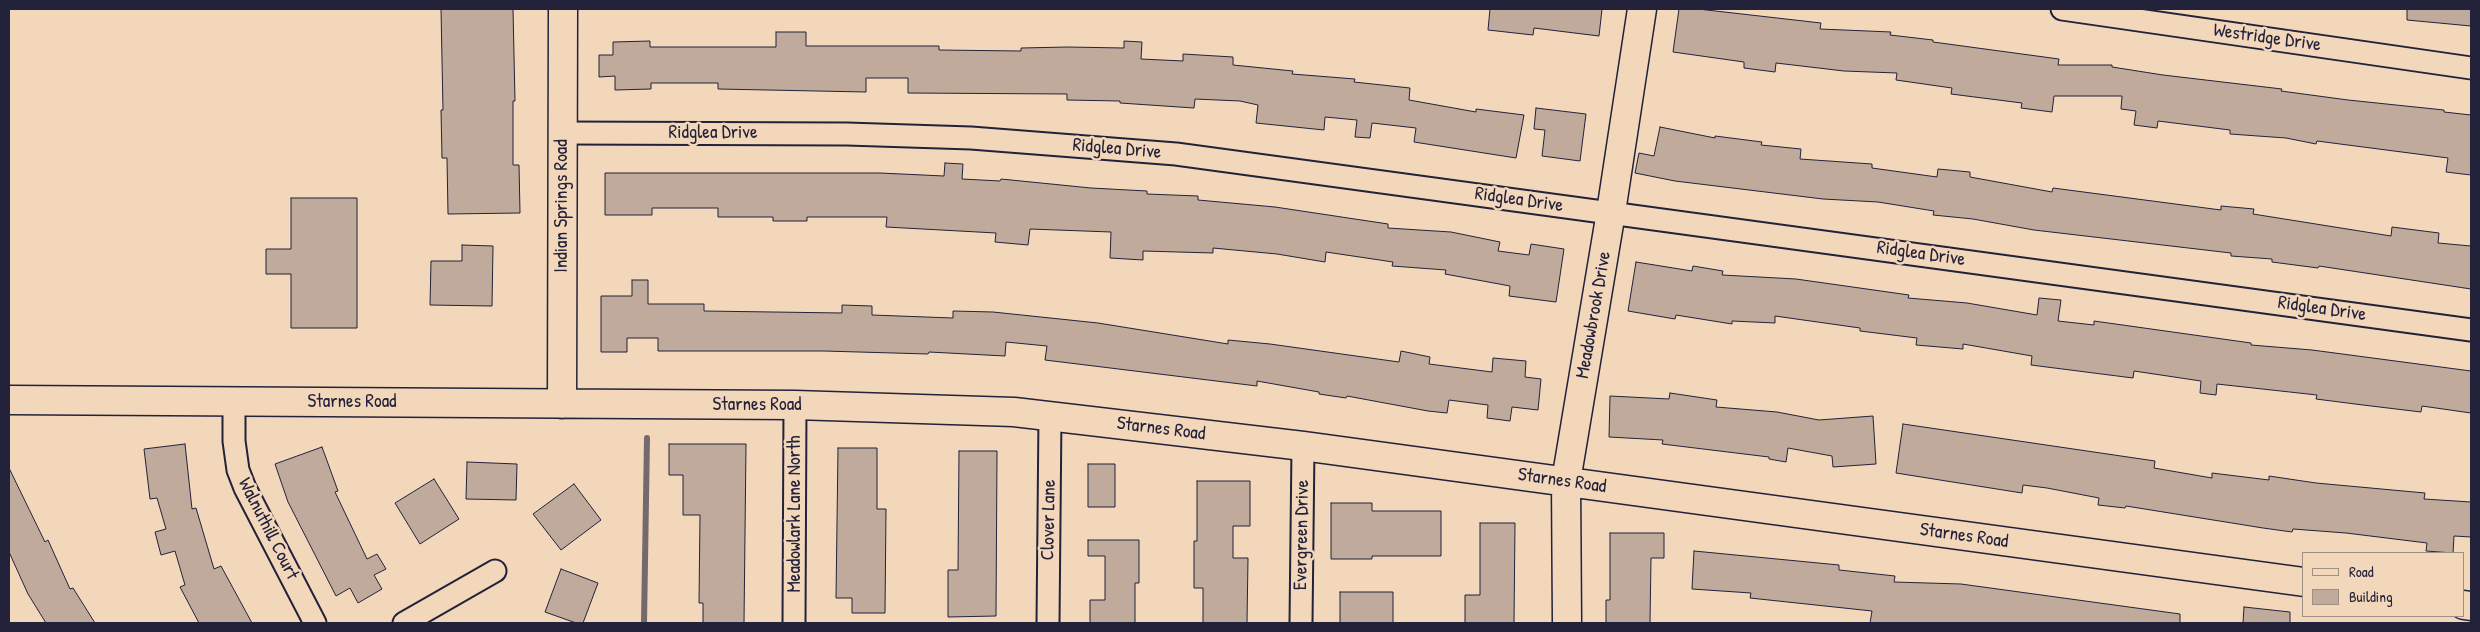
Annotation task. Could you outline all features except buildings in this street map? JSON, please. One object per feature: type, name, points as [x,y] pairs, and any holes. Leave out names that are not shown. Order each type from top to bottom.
[{"type":"main road","name":"Indian Springs Road","points":[[562,404],[563,9]]},
{"type":"main road","name":"Meadowbrook Drive","points":[[1567,623],[1566,481],[1611,212],[1642,9]]},
{"type":"main road","name":"Starnes Road","points":[[9,400],[795,405],[1014,412],[1303,446],[2302,582]]},
{"type":"street","name":"Westridge Drive","points":[[2062,9],[2471,68]]},
{"type":"street","name":"Ridglea Drive","points":[[562,133],[847,134],[971,138],[1176,154],[2471,330]]},
{"type":"street","name":"Walnuthill Court","points":[[234,401],[234,441],[238,470],[245,488],[316,623]]},
{"type":"street","name":"Meadowlark Lane North","points":[[794,623],[795,405]]},
{"type":"street","name":"Clover Lane","points":[[1048,623],[1050,416]]},
{"type":"street","name":"Evergreen Drive","points":[[1301,623],[1303,446]]},
{"type":"street","points":[[404,623],[495,571]]},
{"type":"waterway","points":[[644,623],[647,438]]}]
